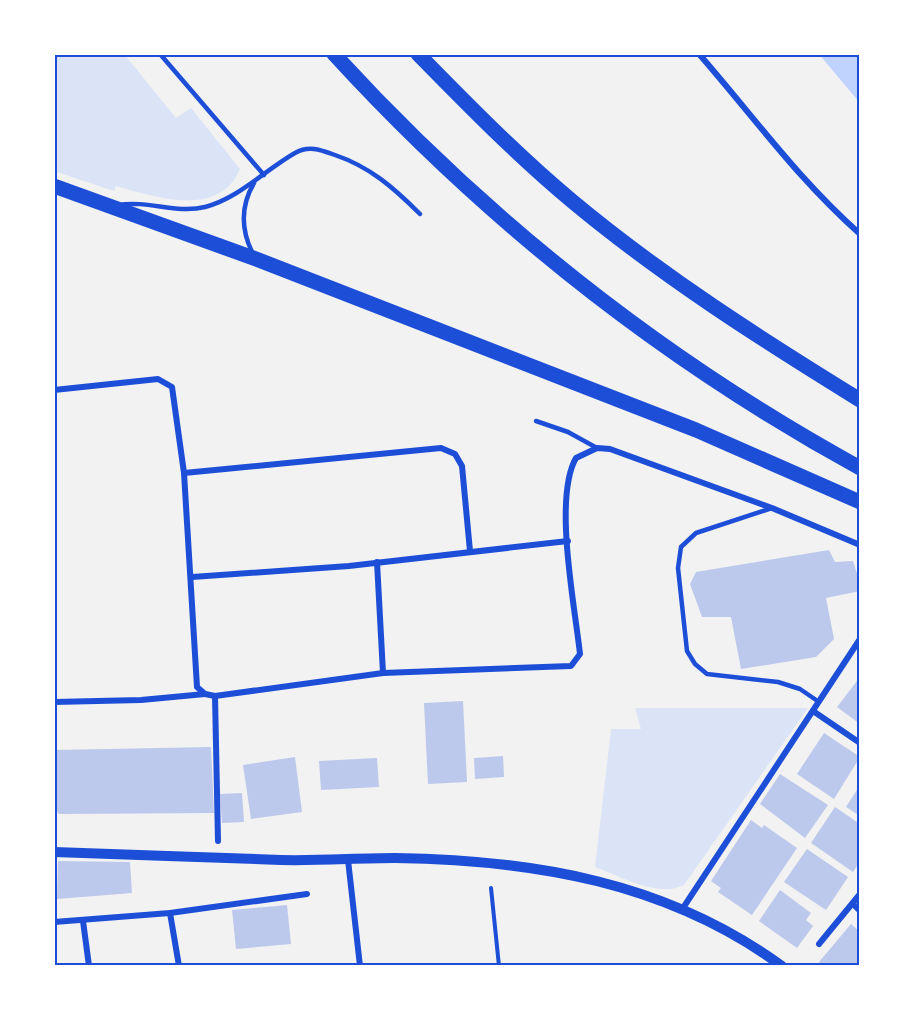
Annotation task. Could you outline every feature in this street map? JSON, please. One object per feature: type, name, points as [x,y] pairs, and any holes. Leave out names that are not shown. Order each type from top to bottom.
[{"type":"main road","points":[[334,54],[384,108],[457,180],[553,262],[653,339],[759,409],[860,468]]},
{"type":"main road","points":[[418,54],[463,100],[572,201],[685,287],[860,400]]},
{"type":"main road","points":[[54,186],[256,259],[696,430],[860,502]]},
{"type":"street","points":[[699,54],[795,171],[817,195],[860,234]]},
{"type":"street","points":[[54,390],[158,379],[168,382],[174,392],[184,473],[197,687],[205,694]]},
{"type":"street","points":[[184,473],[441,448],[455,454],[462,466],[470,551]]},
{"type":"street","points":[[54,702],[141,700],[205,694],[215,696],[383,673],[571,666],[580,654],[566,502],[571,467],[576,458],[597,448],[610,449],[772,508],[860,545]]},
{"type":"street","points":[[192,577],[377,562],[568,541]]},
{"type":"street","points":[[377,562],[383,673]]},
{"type":"street","points":[[683,908],[860,639]]},
{"type":"street","points":[[215,696],[218,841]]},
{"type":"street","points":[[813,711],[860,743]]},
{"type":"street","points":[[54,852],[282,860],[435,859],[522,866],[565,873],[683,908],[752,945],[782,966]]},
{"type":"street","points":[[348,860],[360,966]]},
{"type":"street","points":[[54,922],[170,913],[307,894]]},
{"type":"street","points":[[819,944],[860,894]]},
{"type":"street","points":[[853,904],[860,911]]},
{"type":"street","points":[[170,913],[179,966]]},
{"type":"street","points":[[83,921],[89,966]]},
{"type":"lane","points":[[160,54],[264,175]]},
{"type":"lane","points":[[111,206],[138,203],[172,209],[197,208],[220,201],[256,181],[296,152],[305,149],[320,150],[370,170],[391,184],[420,214]]},
{"type":"lane","points":[[256,181],[247,199],[243,220],[247,240],[256,259]]},
{"type":"lane","points":[[536,422],[568,432],[597,448]]},
{"type":"lane","points":[[772,508],[696,533],[681,547],[678,567],[687,651],[695,664],[708,674],[778,682],[800,689],[819,702]]},
{"type":"path","points":[[491,888],[499,966]]},
{"type":"shaded area","points":[[54,54],[124,54],[176,118],[191,108],[240,169],[230,185],[217,194],[202,199],[167,199],[116,186],[114,191],[54,171]]},
{"type":"shaded area","points":[[635,708],[808,708],[684,885],[674,888],[663,889],[640,885],[595,867],[611,729],[641,729]]},
{"type":"water","points":[[819,54],[860,54],[860,103],[823,59]]},
{"type":"building","points":[[829,550],[835,562],[853,561],[860,583],[860,591],[826,598],[834,639],[816,657],[741,669],[731,617],[702,617],[690,584],[696,572]]},
{"type":"building","points":[[857,681],[860,683],[860,724],[837,707]]},
{"type":"building","points":[[463,701],[467,782],[428,784],[424,703]]},
{"type":"building","points":[[824,733],[860,757],[834,799],[797,774]]},
{"type":"building","points":[[211,747],[214,813],[59,814],[54,808],[54,750]]},
{"type":"building","points":[[503,756],[504,777],[475,779],[474,758]]},
{"type":"building","points":[[295,757],[302,812],[251,819],[243,765]]},
{"type":"building","points":[[377,758],[379,787],[321,790],[319,761]]},
{"type":"building","points":[[780,774],[828,805],[805,838],[760,804]]},
{"type":"building","points":[[860,785],[860,816],[846,807]]},
{"type":"building","points":[[242,793],[244,822],[222,823],[220,794]]},
{"type":"building","points":[[835,807],[860,824],[860,861],[853,872],[811,843]]},
{"type":"building","points":[[751,820],[762,828],[764,825],[797,848],[752,915],[718,892],[721,888],[711,881]]},
{"type":"building","points":[[807,849],[848,877],[826,910],[784,882]]},
{"type":"building","points":[[58,861],[130,862],[132,893],[57,899]]},
{"type":"building","points":[[780,890],[811,913],[806,920],[813,926],[797,948],[759,921]]},
{"type":"building","points":[[287,905],[291,944],[236,949],[232,910]]},
{"type":"building","points":[[851,924],[860,932],[860,966],[824,966],[819,962]]}]
